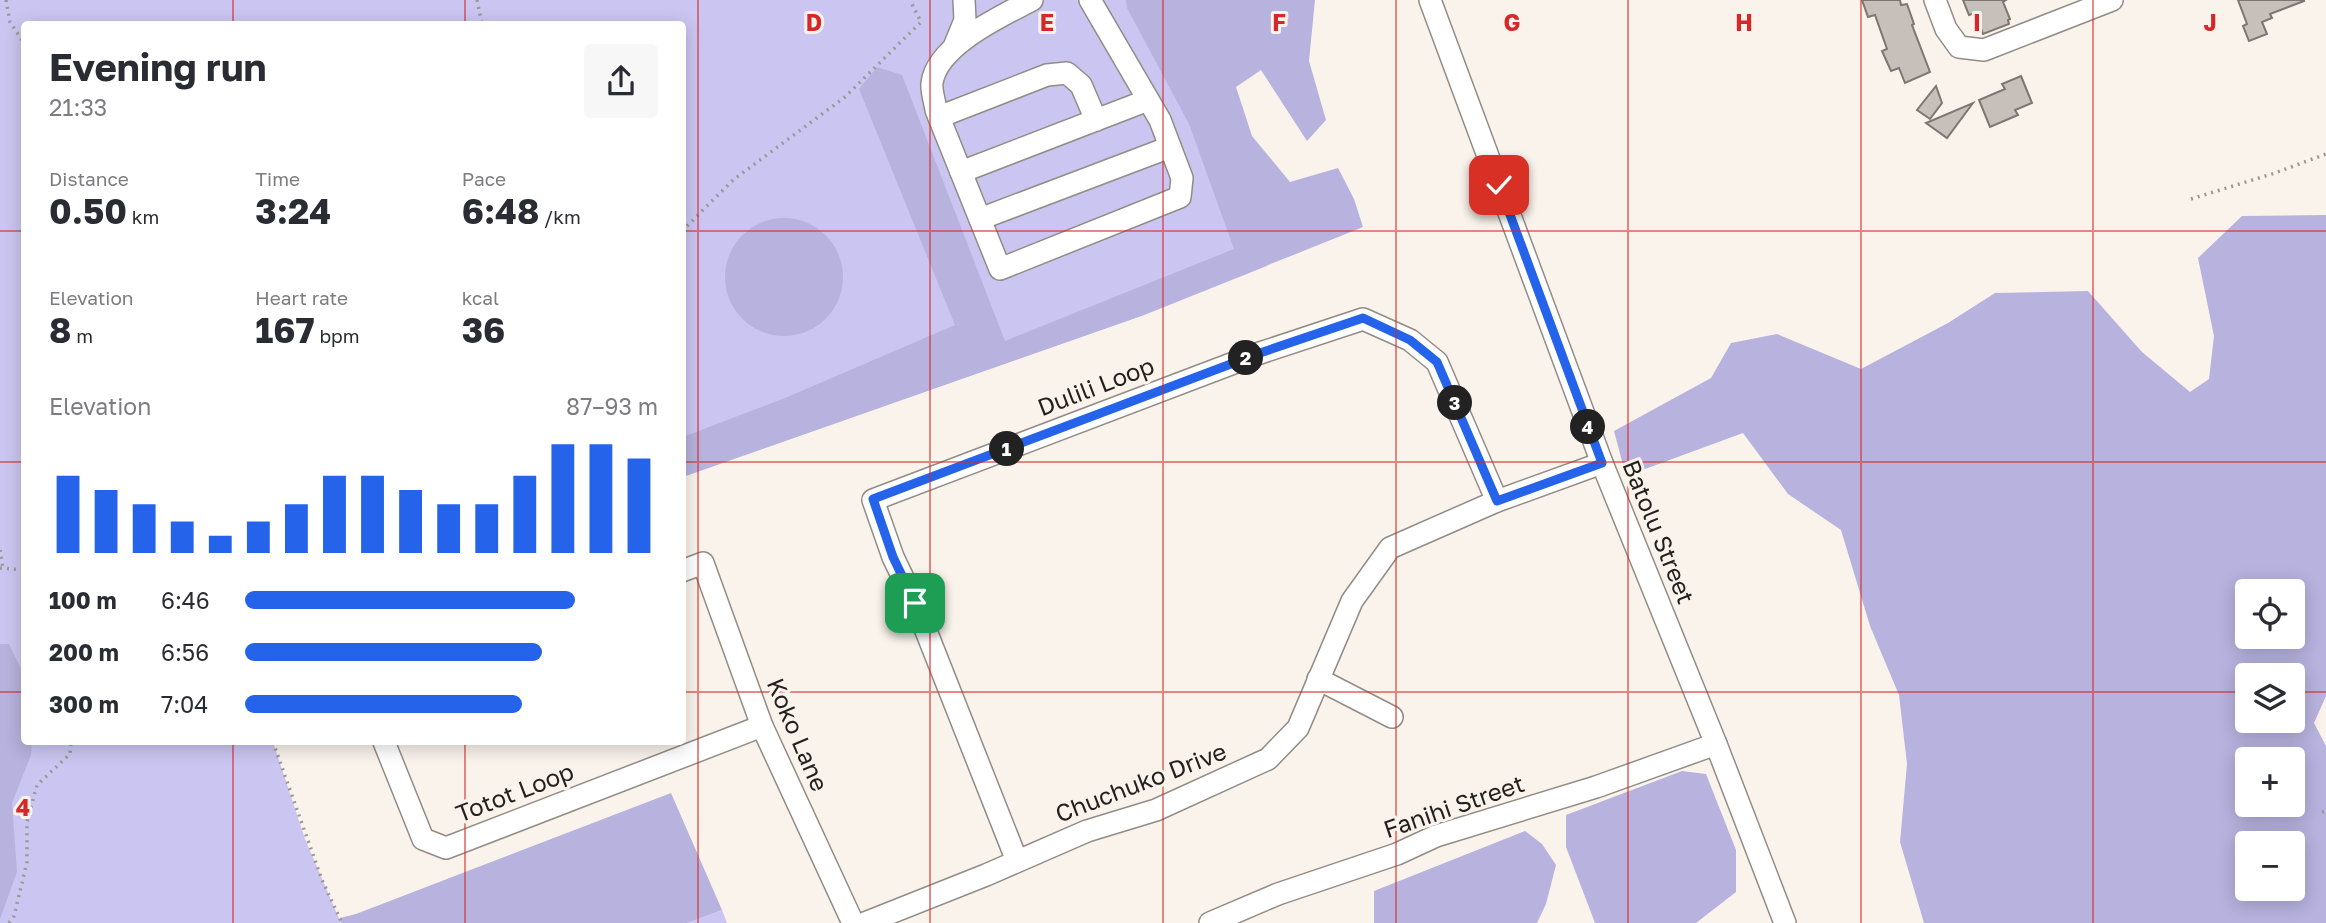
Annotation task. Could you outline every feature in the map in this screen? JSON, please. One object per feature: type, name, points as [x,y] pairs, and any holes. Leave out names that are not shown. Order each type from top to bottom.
[{"type":"street","points":[[953,49],[965,20],[964,0]]},
{"type":"street","points":[[1032,0],[972,34],[953,49],[942,60],[932,83],[939,117],[1000,269],[1180,197],[1182,178],[1160,120],[1090,0]]},
{"type":"street","name":"Batolu Street","points":[[1430,0],[1602,463],[1785,923]]},
{"type":"street","points":[[1935,0],[1946,29],[1959,47],[1984,50],[2112,0]]},
{"type":"street","points":[[939,117],[1047,75],[1067,73],[1081,85],[1096,120]]},
{"type":"street","points":[[961,172],[1148,100]]},
{"type":"street","points":[[980,219],[1170,147]]},
{"type":"street","name":"Dulili Loop","points":[[1017,861],[915,603],[893,557],[873,499],[1260,353],[1363,318],[1410,340],[1437,362],[1497,501]]},
{"type":"street","name":"Chuchuko Drive","points":[[865,923],[1087,831],[1156,810],[1268,759],[1298,728],[1352,601],[1390,548],[1497,501],[1602,463]]},
{"type":"street","name":"Koko Lane","points":[[686,569],[703,563],[762,726],[853,923]]},
{"type":"street","points":[[1318,679],[1392,717]]},
{"type":"street","name":"Totot Loop","points":[[385,745],[422,839],[446,848],[762,726]]},
{"type":"street","name":"Fanihi Street","points":[[1210,923],[1278,894],[1397,854],[1436,835],[1596,787],[1716,744]]},
{"type":"path","points":[[6,0],[10,22],[21,38]]},
{"type":"path","points":[[477,0],[481,21]]},
{"type":"path","points":[[686,227],[733,180],[845,97],[921,22],[910,0]]},
{"type":"path","points":[[2191,199],[2326,154]]},
{"type":"path","points":[[0,550],[2,568],[21,570]]},
{"type":"path","points":[[9,923],[14,916],[27,862],[27,822],[37,785],[70,754],[71,745]]},
{"type":"path","points":[[274,745],[322,880],[342,923]]},
{"type":"shaded area","points":[[0,0],[1146,0],[1204,113],[1267,266],[1144,315],[686,475],[686,21],[21,21],[21,745],[274,745],[305,839],[341,923],[0,923]]},
{"type":"shaded area","points":[[1126,0],[1315,0],[1309,61],[1326,120],[1307,141],[1261,70],[1236,87],[1252,136],[1290,182],[1338,168],[1354,199],[1363,227],[1144,315],[686,476],[686,436],[785,398],[955,325],[859,89],[877,67],[902,75],[1005,341],[1234,249],[1189,124],[1127,8]]},
{"type":"shaded area","points":[[2326,215],[2326,696],[2314,723],[2326,746],[2326,923],[1924,923],[1900,842],[1907,764],[1899,695],[1870,626],[1841,530],[1788,494],[1743,433],[1626,476],[1614,431],[1711,378],[1731,343],[1777,334],[1861,369],[1948,323],[1995,293],[2088,291],[2142,352],[2190,392],[2209,379],[2214,336],[2198,258],[2242,216]]},
{"type":"shaded area","points":[[784,218],[817,228],[833,244],[843,277],[833,310],[817,326],[784,336],[751,326],[735,310],[725,277],[735,244],[751,228]]},
{"type":"shaded area","points":[[0,644],[9,644],[21,669],[21,745],[32,745],[31,755],[12,803],[17,872],[0,919]]},
{"type":"shaded area","points":[[1682,771],[1706,774],[1736,850],[1736,892],[1696,923],[1595,923],[1566,847],[1566,815]]},
{"type":"shaded area","points":[[671,793],[722,910],[687,923],[341,923],[340,918]]},
{"type":"shaded area","points":[[1525,831],[1542,844],[1556,865],[1546,904],[1537,923],[1374,923],[1374,891]]},
{"type":"shaded area","points":[[722,910],[727,923],[687,923]]},
{"type":"building","points":[[1862,0],[1900,0],[1901,5],[1907,4],[1930,72],[1905,83],[1899,68],[1891,71],[1882,51],[1887,49],[1875,15],[1868,17]]},
{"type":"building","points":[[1963,0],[2006,0],[2003,2],[2010,19],[2009,24],[1983,34],[1975,13],[1969,15]]},
{"type":"building","points":[[2238,0],[2304,1],[2270,14],[2272,18],[2262,22],[2267,34],[2249,41],[2243,26],[2247,24]]},
{"type":"building","points":[[2021,76],[2032,103],[2015,110],[2018,115],[1990,127],[1979,100],[2005,89],[2002,84]]},
{"type":"building","points":[[1936,86],[1942,103],[1930,119],[1917,110]]},
{"type":"building","points":[[1973,103],[1947,138],[1926,123]]},
{"type":"route","points":[[915,603],[893,557],[873,499],[1260,353],[1363,318],[1410,340],[1437,362],[1497,501],[1602,463],[1499,185]]}]
